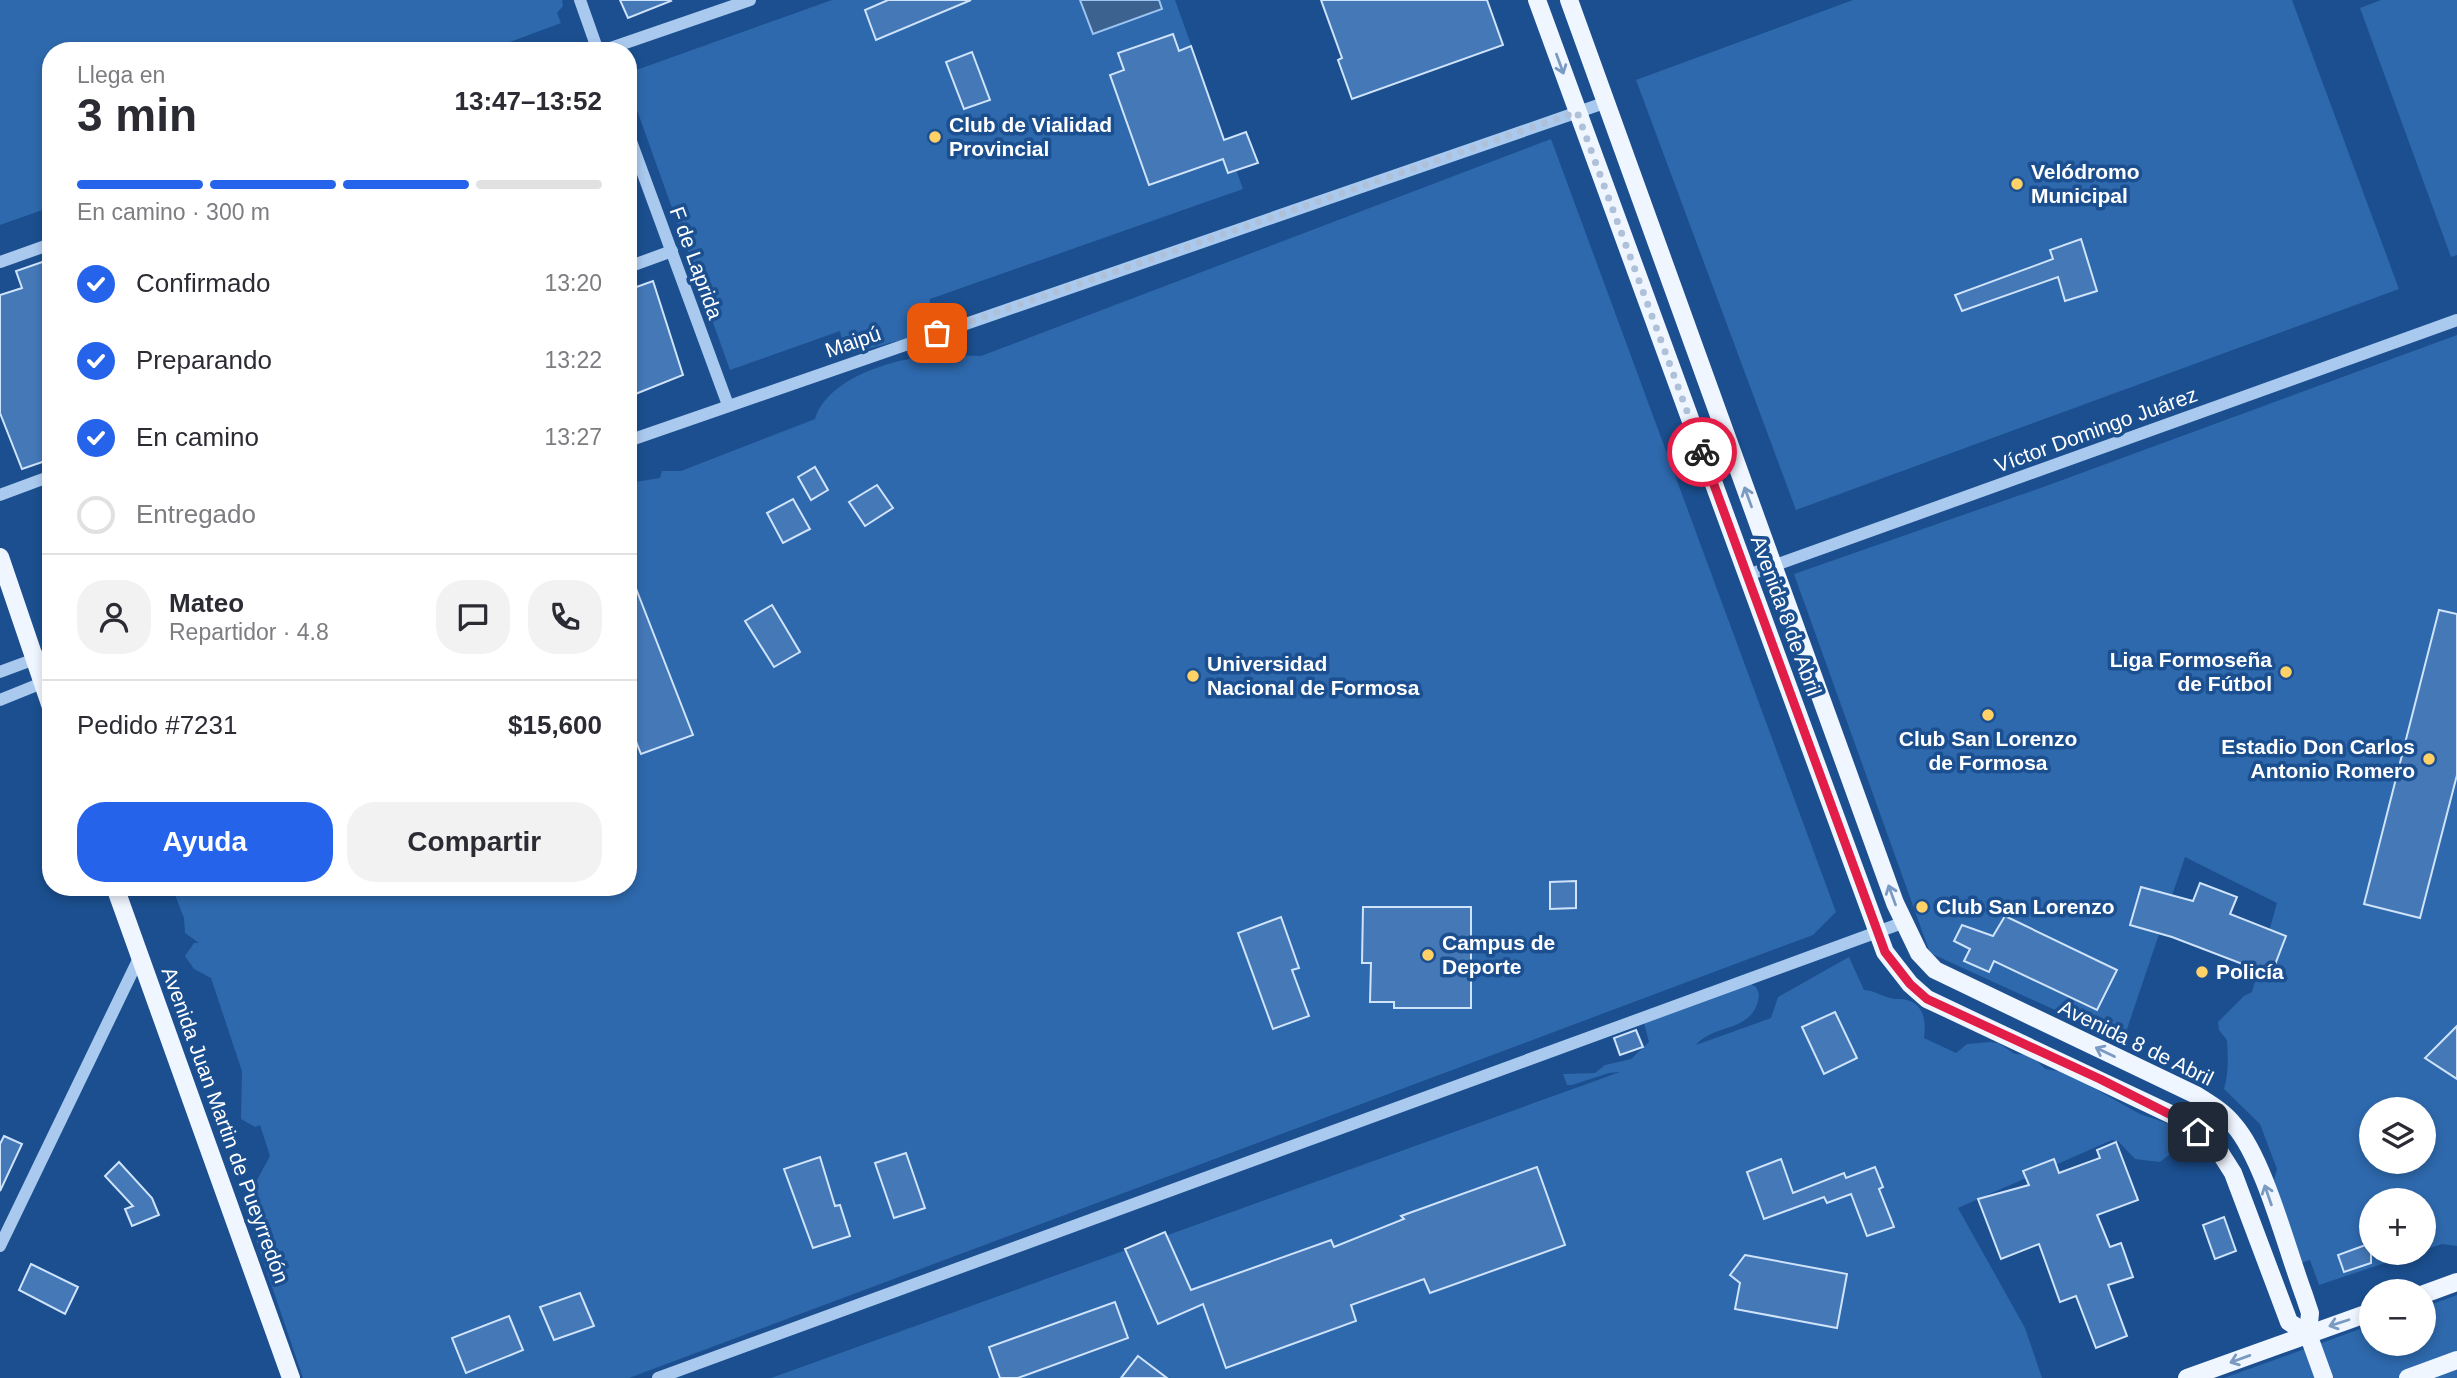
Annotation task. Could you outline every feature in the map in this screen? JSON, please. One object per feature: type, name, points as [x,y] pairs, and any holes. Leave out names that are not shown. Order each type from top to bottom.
[{"type":"main road","name":"Avenida 8 de Abril","points":[[1538,0],[1885,952],[1910,984],[1927,999],[2183,1121],[2214,1143],[2233,1173],[2289,1322],[2308,1334],[2310,1313],[2256,1160],[2236,1126],[2220,1111],[2168,1082],[1935,970],[1919,953],[1902,923],[1569,0]]},
{"type":"main road","points":[[0,557],[42,656],[42,682]]},
{"type":"main road","name":"Avenida Juan Martin de Pueyrredón","points":[[118,896],[291,1378]]},
{"type":"main road","points":[[2157,1108],[2168,1082]]},
{"type":"main road","points":[[2436,1290],[2457,1282]]},
{"type":"main road","points":[[2187,1378],[2359,1316]]},
{"type":"main road","points":[[2308,1334],[2324,1378]]},
{"type":"main road","points":[[2408,1378],[2457,1360]]},
{"type":"street","points":[[580,0],[596,42]]},
{"type":"street","points":[[626,42],[750,0]]},
{"type":"street","name":"Maipú","points":[[637,439],[1606,102]]},
{"type":"street","name":"F de Laprida","points":[[637,158],[728,405]]},
{"type":"street","points":[[0,262],[42,247]]},
{"type":"street","points":[[637,264],[671,251]]},
{"type":"street","name":"Víctor Domingo Juárez","points":[[1748,575],[2457,320]]},
{"type":"street","points":[[0,495],[42,479]]},
{"type":"street","points":[[0,672],[42,656]]},
{"type":"street","points":[[0,700],[42,682]]},
{"type":"street","points":[[658,1378],[911,1288],[1902,923]]},
{"type":"street","points":[[0,1246],[140,956]]},
{"type":"shaded area","points":[[0,0],[562,0],[563,6],[557,13],[561,23],[510,42],[42,42],[42,210],[0,225]]},
{"type":"shaded area","name":"Club de Vialidad Provincial","points":[[832,0],[1175,0],[1243,189],[930,299],[929,312],[918,346],[905,348],[897,341],[853,353],[844,352],[840,331],[730,370],[637,110],[637,70]]},
{"type":"shaded area","points":[[1080,0],[1159,0],[1162,9],[1093,34]]},
{"type":"shaded area","name":"Velódromo Municipal","points":[[1853,0],[2292,0],[2399,289],[1796,510],[1636,80]]},
{"type":"shaded area","points":[[2381,0],[2457,0],[2457,255],[2451,257],[2360,8]]},
{"type":"shaded area","name":"Universidad Nacional de Formosa","points":[[1551,139],[1836,912],[1813,935],[629,1378],[303,1378],[244,1204],[270,1156],[260,1125],[255,1127],[241,1119],[242,1071],[211,978],[194,969],[185,956],[194,943],[199,943],[185,933],[184,918],[175,896],[637,896],[637,482],[660,478],[662,471],[681,471],[815,419],[833,392],[863,373],[881,366],[931,356],[981,356]]},
{"type":"shaded area","name":"Liga Formoseña de Fútbol","points":[[2457,335],[2457,1246],[2436,1246],[2436,1188],[2359,1188],[2359,1265],[2379,1265],[2319,1285],[2310,1260],[2298,1264],[2274,1180],[2277,1169],[2260,1124],[2224,1089],[2228,1059],[2227,1040],[2219,1030],[2218,1022],[2244,996],[2252,992],[2277,903],[2185,857],[2123,1041],[1930,953],[1794,574],[2046,486]]},
{"type":"shaded area","points":[[1849,957],[1864,990],[1892,999],[1905,999],[1918,1006],[1925,1026],[1924,1038],[1956,1053],[1967,1044],[1990,1042],[1998,1043],[2015,1054],[2031,1055],[2045,1069],[2065,1072],[2140,1114],[2175,1126],[2180,1132],[2183,1144],[2160,1162],[2135,1159],[2119,1142],[2112,1140],[1958,1208],[2025,1328],[2042,1378],[771,1378],[1620,1072],[1572,1085],[1567,1085],[1563,1074],[1595,1073],[1605,1065],[1631,1059],[1649,1042],[1644,1023],[1650,1008],[1671,1007],[1703,989],[1742,979],[1756,987],[1759,994],[1750,1015],[1733,1026],[1704,1038],[1696,1045],[1771,1018],[1778,997]]},
{"type":"shaded area","points":[[2457,1295],[2457,1378],[2224,1378],[2359,1329],[2359,1356],[2436,1356],[2436,1303]]},
{"type":"building","points":[[620,0],[670,0],[671,1],[628,18]]},
{"type":"building","points":[[888,0],[971,0],[876,40],[865,10]]},
{"type":"building","points":[[1321,0],[1487,0],[1503,45],[1352,99],[1338,60],[1342,58]]},
{"type":"building","points":[[1173,34],[1179,51],[1191,46],[1224,140],[1246,132],[1258,163],[1228,173],[1223,159],[1149,185],[1110,75],[1124,70],[1118,53]]},
{"type":"building","points":[[972,52],[990,100],[964,109],[946,62]]},
{"type":"building","points":[[2081,239],[2097,291],[2065,301],[2058,277],[1962,311],[1955,295],[2053,259],[2050,250]]},
{"type":"building","points":[[42,262],[42,462],[22,469],[0,413],[0,295],[22,288],[16,271]]},
{"type":"building","points":[[653,281],[683,375],[637,393],[637,287]]},
{"type":"building","points":[[815,467],[828,490],[811,500],[798,477]]},
{"type":"building","points":[[877,485],[893,508],[865,526],[849,502]]},
{"type":"building","points":[[793,499],[810,529],[783,543],[767,513]]},
{"type":"building","points":[[637,591],[693,735],[641,754],[637,744]]},
{"type":"building","points":[[772,605],[800,652],[774,667],[745,621]]},
{"type":"building","name":"Estadio Don Carlos Antonio Romero","points":[[2439,610],[2457,614],[2457,775],[2420,918],[2364,904]]},
{"type":"building","points":[[1576,881],[1576,908],[1550,909],[1550,882]]},
{"type":"building","points":[[2200,883],[2237,897],[2230,914],[2286,936],[2271,975],[2172,937],[2130,925],[2141,887],[2193,901]]},
{"type":"building","points":[[1363,907],[1471,907],[1471,1008],[1394,1008],[1394,1002],[1370,1002],[1371,963],[1362,963]]},
{"type":"building","points":[[2005,916],[2117,970],[2097,1010],[1994,961],[1989,972],[1964,961],[1970,949],[1954,941],[1962,925],[1993,936]]},
{"type":"building","points":[[1281,917],[1299,968],[1292,970],[1309,1016],[1273,1029],[1238,933]]},
{"type":"building","points":[[1835,1012],[1857,1058],[1824,1074],[1802,1027]]},
{"type":"building","points":[[2457,1026],[2457,1079],[2425,1058]]},
{"type":"building","points":[[1636,1030],[1643,1047],[1620,1055],[1614,1038]]},
{"type":"building","points":[[4,1136],[22,1144],[0,1191],[0,1144]]},
{"type":"building","points":[[2116,1142],[2138,1200],[2097,1215],[2110,1247],[2121,1243],[2133,1277],[2108,1285],[2127,1336],[2096,1348],[2076,1296],[2060,1302],[2039,1244],[2001,1259],[1978,1199],[2029,1185],[2023,1171],[2054,1159],[2059,1173],[2100,1158],[2097,1150]]},
{"type":"building","points":[[906,1153],[925,1208],[894,1218],[875,1163]]},
{"type":"building","points":[[820,1157],[835,1206],[840,1205],[850,1236],[813,1248],[784,1169]]},
{"type":"building","points":[[1781,1159],[1793,1193],[1844,1173],[1846,1178],[1875,1167],[1883,1187],[1879,1189],[1894,1227],[1867,1236],[1851,1194],[1827,1203],[1824,1197],[1764,1219],[1747,1172]]},
{"type":"building","points":[[119,1162],[152,1198],[159,1215],[132,1226],[125,1209],[133,1206],[105,1176]]},
{"type":"building","points":[[1537,1167],[1565,1245],[1430,1293],[1424,1279],[1351,1305],[1356,1321],[1226,1368],[1203,1304],[1158,1324],[1125,1249],[1165,1232],[1191,1290],[1331,1240],[1334,1247],[1404,1219],[1401,1216]]},
{"type":"building","points":[[2224,1217],[2236,1251],[2215,1259],[2203,1225]]},
{"type":"building","points":[[2359,1247],[2359,1265],[2365,1265],[2344,1272],[2338,1255]]},
{"type":"building","points":[[1745,1255],[1847,1274],[1837,1328],[1735,1309],[1740,1283],[1730,1275]]},
{"type":"building","points":[[31,1264],[78,1287],[65,1314],[19,1290]]},
{"type":"building","points":[[580,1293],[594,1326],[554,1340],[540,1307]]},
{"type":"building","points":[[1115,1302],[1128,1338],[1018,1378],[1000,1378],[989,1347]]},
{"type":"building","points":[[509,1316],[523,1350],[466,1373],[452,1338]]},
{"type":"building","points":[[1138,1356],[1167,1378],[1121,1378]]},
{"type":"way so far","points":[[937,333],[1577,112],[1702,452]]},
{"type":"place","name":"Club de Vialidad Provincial","points":[[935,137]]},
{"type":"place","name":"Velódromo Municipal","points":[[2017,184]]},
{"type":"place","name":"Liga Formoseña de Fútbol","points":[[2286,672]]},
{"type":"place","name":"Universidad Nacional de Formosa","points":[[1193,676]]},
{"type":"place","name":"Club San Lorenzo de Formosa","points":[[1988,715]]},
{"type":"place","name":"Estadio Don Carlos Antonio Romero","points":[[2429,759]]},
{"type":"place","name":"Club San Lorenzo","points":[[1922,907]]},
{"type":"place","name":"Campus de Deporte","points":[[1428,955]]},
{"type":"place","name":"Policía","points":[[2202,972]]},
{"type":"route","points":[[1702,452],[1885,952],[1910,984],[1927,999],[2100,1079],[2183,1121],[2198,1132]]}]
